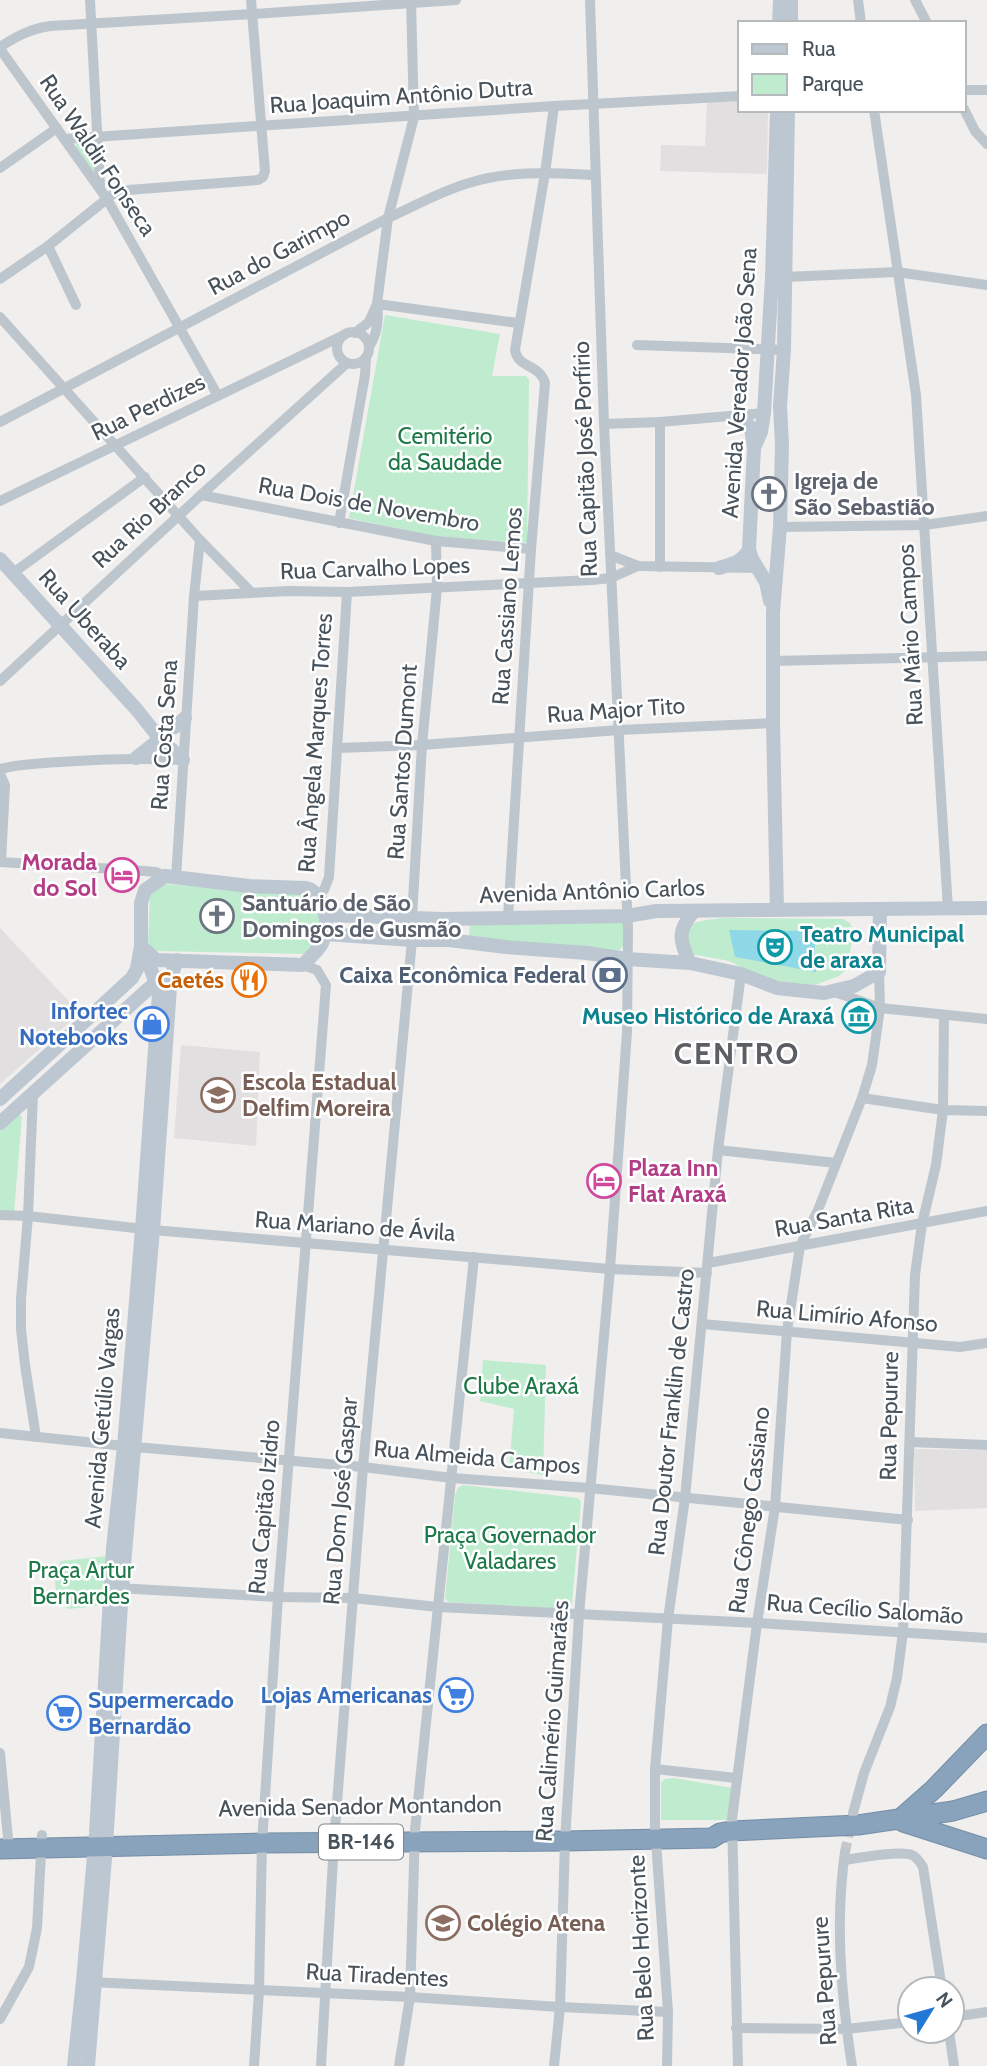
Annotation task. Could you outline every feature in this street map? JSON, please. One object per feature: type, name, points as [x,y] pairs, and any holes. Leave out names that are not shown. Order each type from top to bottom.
[{"type":"highway","points":[[899,1820],[934,1789],[987,1734]]},
{"type":"highway","name":"Avenida Senador Montandon","points":[[4,1842],[566,1835],[706,1829],[727,1835],[899,1820],[953,1811],[987,1801]]},
{"type":"highway","points":[[899,1820],[987,1849]]},
{"type":"main road","points":[[779,21],[780,0]]},
{"type":"main road","points":[[791,0],[791,21]]},
{"type":"main road","name":"Avenida Vereador João Sena","points":[[773,612],[766,582],[749,549],[754,448],[761,432],[764,413],[777,112]]},
{"type":"main road","name":"Avenida Vereador João Sena","points":[[777,910],[773,612],[780,527],[780,406],[784,350],[788,112]]},
{"type":"main road","points":[[740,415],[751,428],[754,448]]},
{"type":"main road","points":[[761,432],[773,431],[782,445]]},
{"type":"main road","points":[[719,568],[740,561],[749,549]]},
{"type":"main road","name":"Rua Uberaba","points":[[0,559],[137,710],[183,755]]},
{"type":"main road","points":[[757,568],[772,566],[778,561]]},
{"type":"main road","points":[[136,758],[162,734],[176,727],[185,718]]},
{"type":"main road","points":[[0,1100],[132,978],[137,969],[141,946],[141,903],[145,890],[171,877],[249,886],[306,888],[313,889],[325,906],[325,934],[322,944],[303,965],[198,962],[175,965],[156,960],[141,946]]},
{"type":"main road","name":"Avenida Antônio Carlos","points":[[325,915],[412,918],[627,916],[656,911],[987,908]]},
{"type":"main road","points":[[325,934],[449,940],[627,959],[690,962],[741,974],[777,988],[824,993],[854,986],[879,972],[880,909]]},
{"type":"main road","points":[[690,962],[682,947],[681,930],[694,911]]},
{"type":"main road","name":"Avenida Getúlio Vargas","points":[[141,946],[159,994],[147,1229]]},
{"type":"main road","points":[[0,1123],[175,965]]},
{"type":"main road","name":"Avenida Getúlio Vargas","points":[[88,2066],[89,1982],[117,1588],[147,1229],[170,987],[175,965]]},
{"type":"main road","points":[[91,1015],[104,1030]]},
{"type":"main road","name":"Avenida Getúlio Vargas","points":[[74,2066],[89,1982]]},
{"type":"street","points":[[90,0],[100,187]]},
{"type":"street","points":[[0,279],[48,246],[113,194],[128,190],[258,180],[263,177],[265,171],[251,0]]},
{"type":"street","points":[[0,48],[18,35],[50,26],[456,0]]},
{"type":"street","name":"Rua Capitão José Porfírio","points":[[590,0],[594,175],[627,959]]},
{"type":"street","points":[[858,0],[861,21]]},
{"type":"street","points":[[915,0],[926,21]]},
{"type":"street","points":[[377,304],[379,316],[375,338],[368,352],[358,364],[341,356],[339,342],[369,322],[377,304],[388,218],[414,117],[411,1]]},
{"type":"street","name":"Rua Waldir Fonseca","points":[[0,48],[100,187],[218,396]]},
{"type":"street","points":[[966,90],[987,90]]},
{"type":"street","name":"Rua Joaquim Antônio Dutra","points":[[65,139],[738,96]]},
{"type":"street","name":"Rua Cassiano Lemos","points":[[508,917],[531,549],[545,383],[538,370],[519,361],[515,356],[518,323],[554,106]]},
{"type":"street","name":"Rua Mário Campos","points":[[874,112],[916,395],[948,909]]},
{"type":"street","points":[[966,112],[975,131],[987,144]]},
{"type":"street","points":[[0,168],[57,128]]},
{"type":"street","name":"Rua do Garimpo","points":[[0,422],[388,218],[470,182],[545,173],[594,175]]},
{"type":"street","points":[[48,246],[76,306]]},
{"type":"street","points":[[785,277],[897,272],[987,285]]},
{"type":"street","points":[[377,304],[518,323]]},
{"type":"street","points":[[0,317],[200,540],[251,592]]},
{"type":"street","points":[[339,523],[368,352],[365,337],[349,334]]},
{"type":"street","name":"Rua Perdizes","points":[[0,501],[349,334]]},
{"type":"street","points":[[637,345],[784,350]]},
{"type":"street","name":"Rua Perdizes","points":[[314,350],[341,356]]},
{"type":"street","name":"Rua Rio Branco","points":[[0,681],[327,380],[341,356]]},
{"type":"street","points":[[604,424],[764,413]]},
{"type":"street","points":[[660,422],[660,567]]},
{"type":"street","points":[[13,573],[145,477]]},
{"type":"street","name":"Rua Dois de Novembro","points":[[201,495],[436,541],[531,549]]},
{"type":"street","points":[[780,527],[925,525],[987,516]]},
{"type":"street","name":"Rua Costa Sena","points":[[171,877],[200,540]]},
{"type":"street","name":"Rua Santos Dumont","points":[[412,940],[422,745],[437,588],[436,541]]},
{"type":"street","name":"Rua Carvalho Lopes","points":[[610,555],[638,566],[757,568]]},
{"type":"street","name":"Rua Carvalho Lopes","points":[[194,596],[289,591],[347,593],[530,584],[611,578],[638,566]]},
{"type":"street","name":"Rua Ângela Marques Torres","points":[[318,895],[324,890],[329,877],[347,593]]},
{"type":"street","points":[[773,661],[987,656]]},
{"type":"street","name":"Rua Major Tito","points":[[337,748],[773,723]]},
{"type":"street","points":[[171,877],[156,872],[1,862],[5,785],[0,772],[15,765],[183,755]]},
{"type":"street","name":"Rua Dom José Gaspar","points":[[321,2066],[363,1467],[412,940]]},
{"type":"street","name":"Rua Calimério Guimarães","points":[[554,2066],[561,2007],[566,1835],[579,1615],[610,1269],[627,1032],[627,959]]},
{"type":"street","name":"Rua Capitão Izidro","points":[[254,2066],[259,1991],[262,1837],[304,1243],[326,985],[317,970],[303,965]]},
{"type":"street","name":"Rua Cônego Cassiano","points":[[738,2066],[727,1835],[775,1507],[787,1331],[800,1246],[818,1210],[862,1098],[872,1065],[880,1008],[879,972]]},
{"type":"street","name":"Rua Doutor Franklin de Castro","points":[[655,1833],[655,1769],[668,1619],[685,1498],[718,1150],[741,974]]},
{"type":"street","points":[[835,992],[880,1008],[987,1019]]},
{"type":"street","name":"Rua Pepurure","points":[[853,1813],[864,1773],[890,1707],[903,1632],[915,1275],[922,1224],[936,1165],[943,1110],[944,1015]]},
{"type":"street","points":[[33,1094],[28,1216],[20,1299],[21,1329],[36,1437]]},
{"type":"street","points":[[862,1098],[943,1110],[987,1111]]},
{"type":"street","points":[[718,1150],[836,1163]]},
{"type":"street","name":"Rua Santa Rita","points":[[707,1268],[800,1246],[987,1210]]},
{"type":"street","name":"Rua Mariano de Ávila","points":[[0,1215],[610,1269],[707,1268]]},
{"type":"street","points":[[399,2066],[410,1997],[415,1836],[474,1257]]},
{"type":"street","name":"Rua Limírio Afonso","points":[[702,1324],[960,1347],[987,1343]]},
{"type":"street","name":"Rua Almeida Campos","points":[[0,1433],[908,1520]]},
{"type":"street","points":[[909,1443],[987,1445]]},
{"type":"street","name":"Rua Cecílio Salomão","points":[[117,1588],[278,1597],[353,1598],[438,1607],[987,1638]]},
{"type":"street","points":[[0,1753],[4,1842]]},
{"type":"street","points":[[655,1769],[736,1778]]},
{"type":"street","name":"Rua Belo Horizonte","points":[[655,1833],[668,2012],[667,2066]]},
{"type":"street","points":[[0,2018],[29,1967],[37,1928],[42,1841]]},
{"type":"street","name":"Rua Pepurure","points":[[852,2066],[846,2029],[839,1941],[845,1856],[911,1854],[918,1859],[923,1867],[940,1975]]},
{"type":"street","name":"Rua Tiradentes","points":[[89,1982],[668,2012]]},
{"type":"street","points":[[966,2015],[987,2012]]},
{"type":"street","points":[[736,2028],[846,2029],[896,2024]]},
{"type":"street","points":[[951,2045],[954,2066]]},
{"type":"shaded area","points":[[738,101],[738,112],[768,112],[767,174],[660,171],[661,145],[705,146],[707,102]]},
{"type":"shaded area","points":[[0,928],[80,1013],[0,1084]]},
{"type":"shaded area","name":"Escola Estadual Delfim Moreira","points":[[181,1045],[260,1052],[256,1146],[174,1138]]},
{"type":"shaded area","points":[[914,1449],[987,1450],[987,1508],[915,1511]]},
{"type":"green space","points":[[76,142],[93,143],[96,169],[92,173],[76,147]]},
{"type":"green space","name":"Cemitério da Saudade","points":[[385,315],[500,334],[492,376],[526,376],[529,380],[527,543],[438,537],[349,518]]},
{"type":"green space","points":[[160,884],[304,893],[316,902],[319,908],[321,921],[318,943],[305,954],[153,951],[148,946],[150,894]]},
{"type":"green space","points":[[619,917],[624,923],[625,943],[619,951],[469,939],[470,921]]},
{"type":"green space","points":[[723,918],[843,919],[850,923],[853,932],[848,968],[839,976],[815,985],[767,980],[729,961],[691,954],[686,930],[689,926]]},
{"type":"green space","points":[[18,1113],[22,1117],[14,1212],[0,1211],[0,1130]]},
{"type":"green space","name":"Clube Araxá","points":[[483,1360],[546,1365],[543,1475],[509,1469],[514,1409],[480,1401]]},
{"type":"green space","name":"Praça Governador Valadares","points":[[463,1485],[578,1498],[581,1502],[570,1607],[565,1609],[448,1602],[445,1598],[455,1495]]},
{"type":"green space","name":"Praça Artur Bernardes","points":[[108,1556],[106,1605],[68,1609],[63,1605],[55,1586],[61,1561]]},
{"type":"green space","points":[[674,1778],[733,1788],[727,1820],[661,1820],[661,1783],[664,1779]]},
{"type":"water","points":[[729,930],[814,931],[816,972],[735,957]]},
{"type":"tunnel","points":[[845,1852],[851,1823]]},
{"type":"place","name":"Igreja de São Sebastião","points":[[769,494]]},
{"type":"place","name":"Morada do Sol","points":[[122,875]]},
{"type":"place","name":"Santuário de São Domingos de Gusmão","points":[[217,916]]},
{"type":"place","name":"Teatro Municipal de araxa","points":[[775,947]]},
{"type":"place","name":"Caixa Econômica Federal","points":[[610,975]]},
{"type":"place","name":"Caetés","points":[[249,980]]},
{"type":"place","name":"Museo Histórico de Araxá","points":[[859,1016]]},
{"type":"place","name":"Infortec Notebooks","points":[[152,1024]]},
{"type":"place","name":"Escola Estadual Delfim Moreira","points":[[218,1095]]},
{"type":"place","name":"Plaza Inn Flat Araxá","points":[[604,1181]]},
{"type":"place","name":"Lojas Americanas","points":[[456,1695]]},
{"type":"place","name":"Supermercado Bernardão","points":[[64,1713]]},
{"type":"place","name":"Colégio Atena","points":[[443,1923]]},
{"type":"district","name":"CENTRO","points":[[737,1054]]}]
